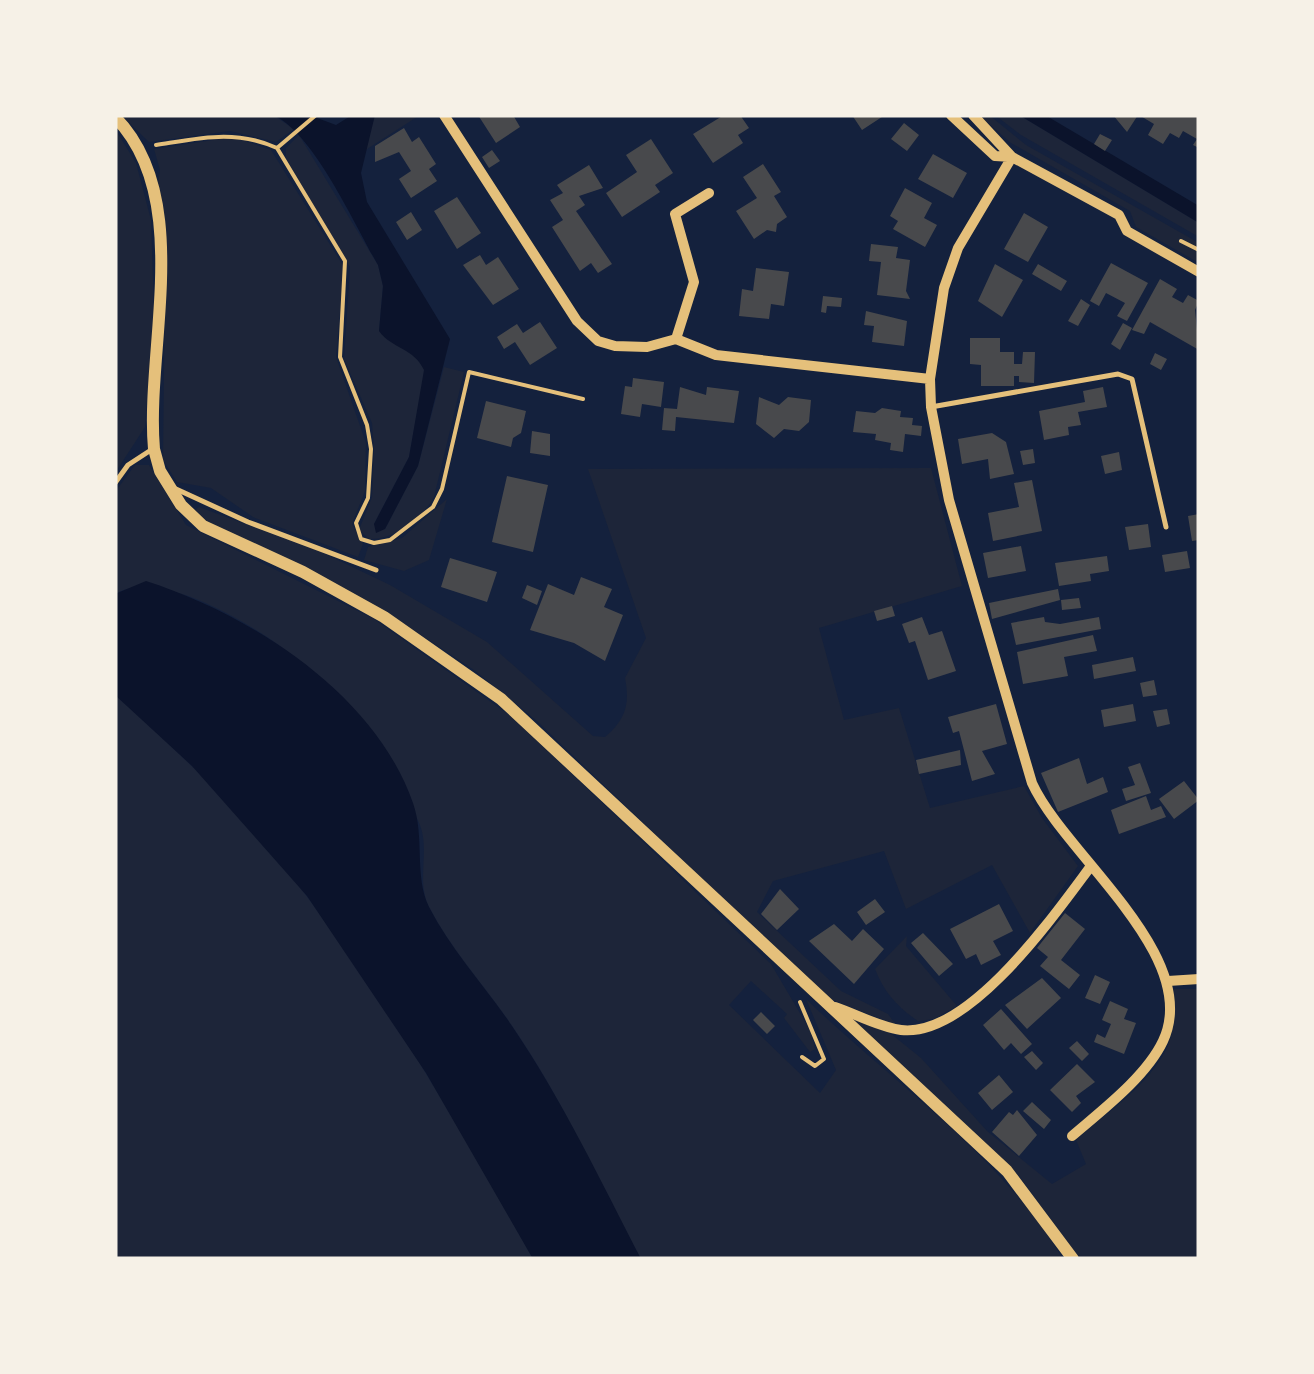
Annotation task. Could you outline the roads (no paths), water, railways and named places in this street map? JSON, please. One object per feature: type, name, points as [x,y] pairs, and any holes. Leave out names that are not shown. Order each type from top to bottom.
[{"type":"street","points":[[444,115],[588,334],[615,346],[647,347],[676,340],[716,355],[930,379]]},
{"type":"street","points":[[951,115],[995,156],[1012,158]]},
{"type":"street","points":[[973,115],[1012,158],[1119,215],[1127,232],[1199,272]]},
{"type":"street","points":[[115,117],[136,147],[154,195],[159,228],[154,449],[180,506],[203,526],[304,572],[384,617],[486,687],[559,750],[796,978],[1007,1171],[1073,1259]]},
{"type":"street","points":[[1012,158],[958,248],[949,274],[930,379],[931,407],[949,500],[1032,783],[1048,813],[1131,915],[1168,982],[1162,1044],[1072,1136]]},
{"type":"street","points":[[676,340],[694,282],[675,214],[709,193]]},
{"type":"street","points":[[829,1009],[834,1007],[903,1030],[940,1022],[1013,963],[1091,866]]},
{"type":"street","points":[[1168,982],[1199,979]]},
{"type":"lane","points":[[931,407],[1118,374],[1132,379],[1166,527]]},
{"type":"lane","points":[[115,483],[128,466],[154,449]]},
{"type":"lane","points":[[168,486],[248,522],[376,570]]}]
